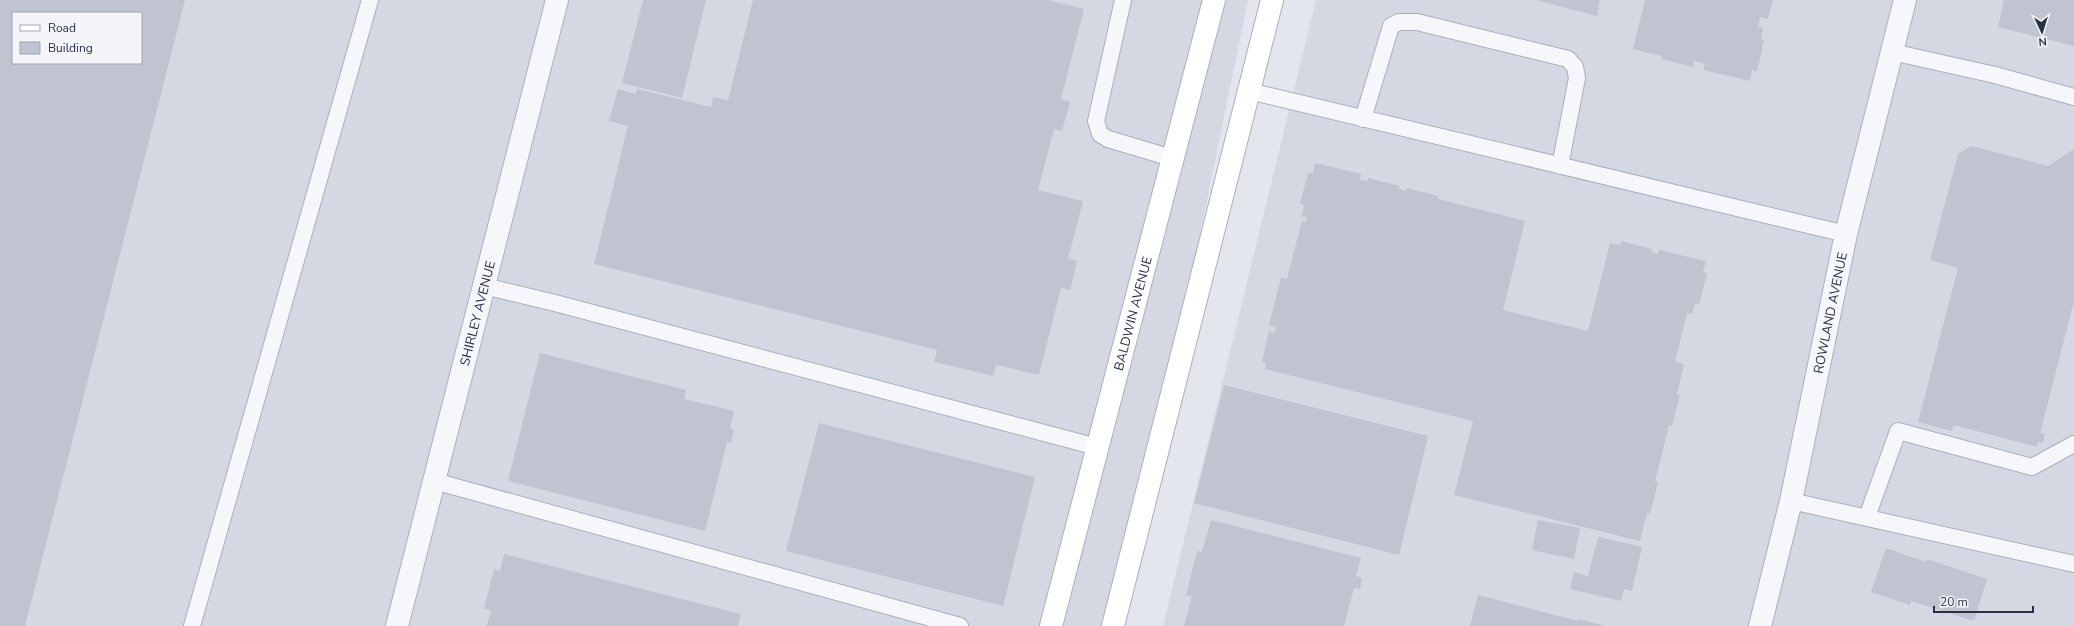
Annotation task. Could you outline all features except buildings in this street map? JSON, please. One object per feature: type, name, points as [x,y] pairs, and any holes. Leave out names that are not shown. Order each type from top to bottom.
[{"type":"main road","name":"BALDWIN AVENUE","points":[[1051,626],[1214,0]]},
{"type":"main road","points":[[1113,626],[1272,0]]},
{"type":"street","name":"SHIRLEY AVENUE","points":[[397,626],[557,0]]},
{"type":"street","name":"ROWLAND AVENUE","points":[[1760,626],[1791,501],[1846,234],[1905,0]]},
{"type":"lane","points":[[192,626],[370,0]]},
{"type":"lane","points":[[1122,0],[1096,121],[1100,134],[1108,139],[1172,158]]},
{"type":"lane","points":[[1363,119],[1391,26],[1399,22],[1417,22],[1568,59],[1574,67],[1577,78],[1560,166]]},
{"type":"lane","points":[[1892,52],[1996,76],[2074,97]]},
{"type":"lane","points":[[1248,91],[1846,234]]},
{"type":"lane","points":[[484,286],[562,305],[1097,447]]},
{"type":"lane","points":[[1867,517],[1898,431],[2032,467],[2074,444]]},
{"type":"lane","points":[[434,482],[960,626]]},
{"type":"lane","points":[[1791,501],[2074,564]]},
{"type":"shaded area","points":[[0,0],[1248,0],[1149,482],[1113,626],[0,626]]},
{"type":"shaded area","points":[[1316,0],[2074,0],[2074,626],[1163,626]]}]
